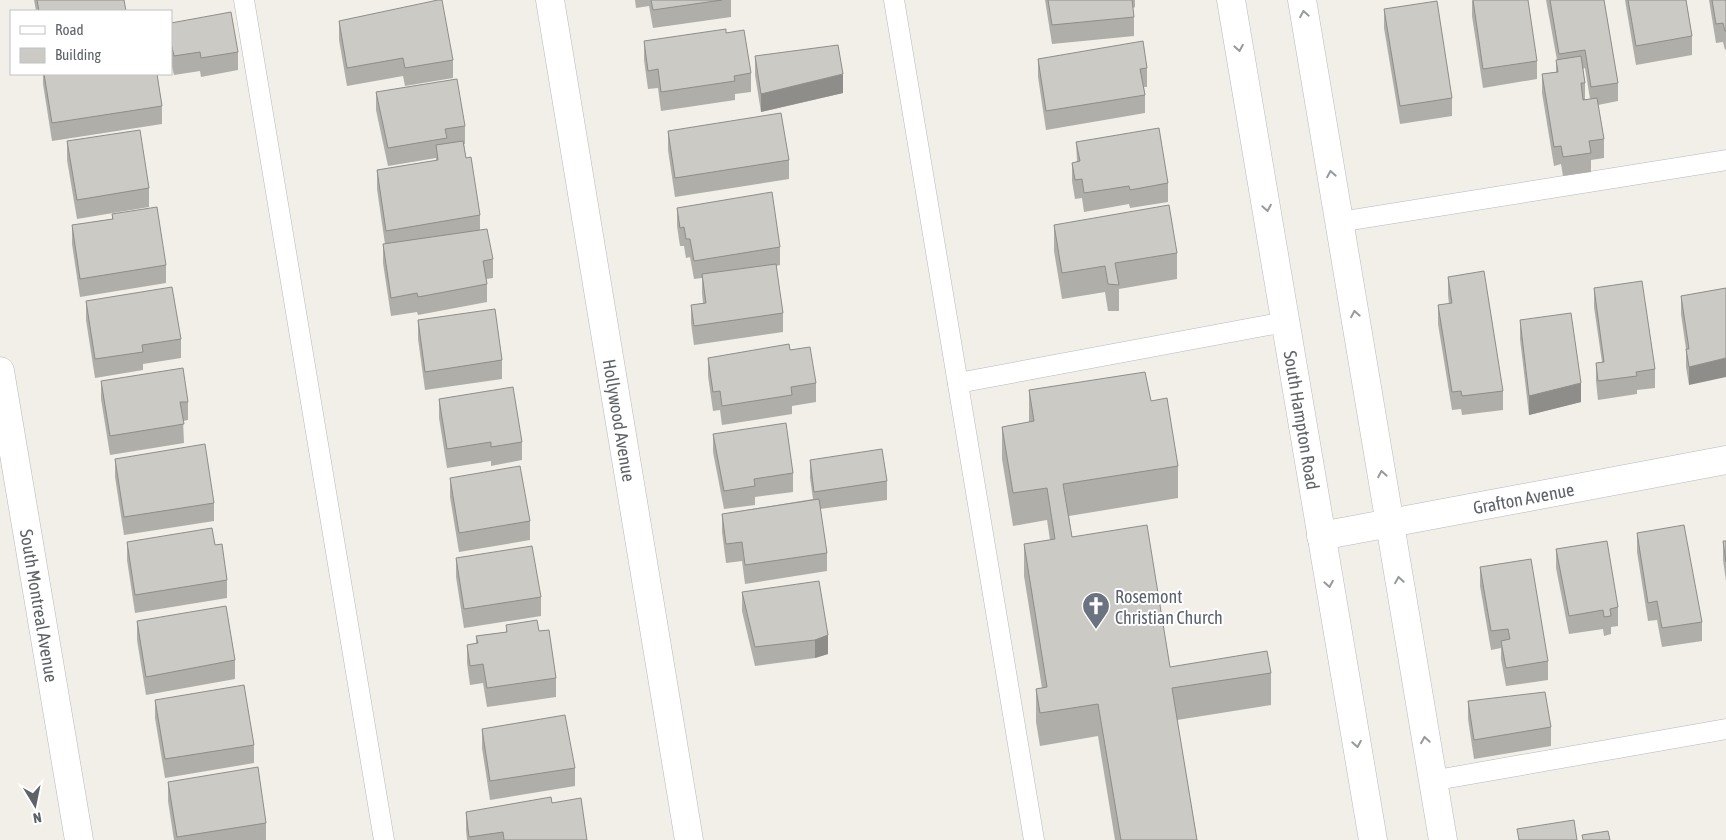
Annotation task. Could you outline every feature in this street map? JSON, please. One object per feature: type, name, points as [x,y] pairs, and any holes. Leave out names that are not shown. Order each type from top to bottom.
[{"type":"street","name":"Hollywood Avenue","points":[[550,0],[689,840]]},
{"type":"street","name":"South Hampton Road","points":[[1231,0],[1373,840]]},
{"type":"street","points":[[1302,0],[1442,840]]},
{"type":"street","name":"South Montreal Avenue","points":[[0,371],[79,840]]},
{"type":"street","name":"Grafton Avenue","points":[[1321,536],[1726,460]]},
{"type":"lane","points":[[244,0],[384,840]]},
{"type":"lane","points":[[894,0],[1034,840]]},
{"type":"lane","points":[[1339,222],[1726,160]]},
{"type":"lane","points":[[958,383],[1285,322]]},
{"type":"lane","points":[[1431,781],[1726,729]]},
{"type":"building","points":[[37,0],[124,0],[126,10],[39,10]]},
{"type":"building","points":[[442,0],[453,60],[405,68],[403,58],[347,68],[339,21]]},
{"type":"building","points":[[651,0],[722,0],[653,10]]},
{"type":"building","points":[[1048,0],[1132,0],[1134,17],[1052,25]]},
{"type":"building","points":[[1473,0],[1528,0],[1537,61],[1483,69]]},
{"type":"building","points":[[1550,0],[1604,0],[1618,83],[1591,87],[1585,50],[1559,54]]},
{"type":"building","points":[[1628,0],[1686,0],[1692,36],[1636,46]]},
{"type":"building","points":[[1712,0],[1726,0],[1726,31],[1723,23],[1716,24]]},
{"type":"building","points":[[1437,1],[1452,98],[1400,106],[1384,9]]},
{"type":"building","points":[[231,12],[238,52],[201,58],[200,52],[174,56],[172,23]]},
{"type":"building","points":[[726,29],[726,33],[744,30],[751,73],[734,76],[735,81],[661,92],[658,69],[648,71],[644,41]]},
{"type":"building","points":[[1143,41],[1147,68],[1140,69],[1145,95],[1046,111],[1038,59]]},
{"type":"building","points":[[838,45],[843,74],[761,94],[755,56]]},
{"type":"building","points":[[1581,56],[1585,83],[1581,83],[1583,100],[1597,98],[1604,139],[1589,141],[1591,153],[1563,157],[1561,146],[1554,147],[1542,74],[1558,72],[1556,60]]},
{"type":"building","points":[[44,75],[157,75],[162,106],[52,123]]},
{"type":"building","points":[[457,79],[465,126],[445,129],[447,138],[388,148],[376,92]]},
{"type":"building","points":[[781,113],[789,160],[675,178],[668,131]]},
{"type":"building","points":[[1159,128],[1168,183],[1130,190],[1129,186],[1084,193],[1082,179],[1075,180],[1072,163],[1080,161],[1076,142]]},
{"type":"building","points":[[140,130],[149,188],[77,200],[67,141]]},
{"type":"building","points":[[463,141],[466,158],[471,157],[480,215],[386,231],[377,170],[438,160],[436,145]]},
{"type":"building","points":[[772,192],[780,247],[694,261],[690,239],[686,239],[684,227],[680,228],[677,208]]},
{"type":"building","points":[[1169,205],[1177,253],[1115,263],[1119,285],[1108,284],[1105,266],[1062,273],[1054,225]]},
{"type":"building","points":[[157,207],[166,265],[80,279],[72,225],[113,219],[112,214]]},
{"type":"building","points":[[487,229],[493,259],[483,261],[487,284],[418,297],[417,293],[391,298],[383,244]]},
{"type":"building","points":[[776,264],[783,313],[694,326],[691,305],[706,303],[702,274]]},
{"type":"building","points":[[1484,271],[1503,391],[1462,396],[1461,391],[1452,392],[1438,305],[1452,303],[1448,277]]},
{"type":"building","points":[[1642,281],[1655,369],[1636,372],[1637,376],[1598,381],[1596,363],[1604,362],[1594,288]]},
{"type":"building","points":[[172,287],[181,339],[142,345],[143,352],[95,359],[86,301]]},
{"type":"building","points":[[1726,288],[1726,358],[1689,367],[1686,349],[1689,349],[1681,296]]},
{"type":"building","points":[[495,309],[502,360],[425,372],[418,320]]},
{"type":"building","points":[[1571,313],[1581,383],[1529,396],[1520,320]]},
{"type":"building","points":[[789,344],[790,350],[810,347],[816,383],[791,387],[792,395],[722,406],[720,391],[713,392],[708,358]]},
{"type":"building","points":[[183,368],[188,402],[180,402],[184,424],[110,436],[101,381]]},
{"type":"building","name":"Rosemont Christian Church","points":[[1145,372],[1151,401],[1167,398],[1178,466],[1063,484],[1072,537],[1147,525],[1170,667],[1267,651],[1271,673],[1172,688],[1197,840],[1121,840],[1098,704],[1040,713],[1036,689],[1047,687],[1024,544],[1055,539],[1047,488],[1013,493],[1002,427],[1034,421],[1029,390]]},
{"type":"building","points":[[513,387],[522,442],[491,447],[491,442],[447,449],[439,399]]},
{"type":"building","points":[[786,423],[793,473],[754,479],[755,486],[724,491],[713,434]]},
{"type":"building","points":[[205,444],[214,503],[124,517],[115,459]]},
{"type":"building","points":[[882,449],[887,481],[814,492],[810,460]]},
{"type":"building","points":[[520,466],[530,521],[459,533],[450,478]]},
{"type":"building","points":[[819,499],[827,553],[745,565],[742,542],[726,544],[722,514]]},
{"type":"building","points":[[1684,525],[1702,622],[1662,628],[1657,601],[1648,603],[1637,533]]},
{"type":"building","points":[[212,528],[215,545],[222,544],[227,580],[135,595],[127,542]]},
{"type":"building","points":[[1607,541],[1618,607],[1610,609],[1611,616],[1604,617],[1603,610],[1569,616],[1556,549]]},
{"type":"building","points":[[1723,541],[1726,541],[1726,562]]},
{"type":"building","points":[[532,546],[541,597],[464,609],[456,558]]},
{"type":"building","points":[[1531,559],[1548,661],[1506,668],[1501,641],[1510,639],[1508,629],[1491,631],[1480,567]]},
{"type":"building","points":[[819,581],[828,635],[815,640],[755,647],[742,592]]},
{"type":"building","points":[[226,606],[235,660],[146,677],[137,621]]},
{"type":"building","points":[[537,620],[539,631],[549,630],[556,678],[487,688],[483,664],[470,666],[467,645],[478,643],[476,636],[507,632],[506,625]]},
{"type":"building","points":[[244,685],[254,745],[165,759],[155,700]]},
{"type":"building","points":[[1545,692],[1551,727],[1474,740],[1468,701]]},
{"type":"building","points":[[565,715],[575,768],[490,781],[482,729]]},
{"type":"building","points":[[258,767],[266,823],[177,837],[168,782]]},
{"type":"building","points":[[551,797],[552,803],[581,798],[587,840],[504,840],[503,832],[469,837],[466,812]]},
{"type":"building","points":[[1574,820],[1577,840],[1519,840],[1517,829]]},
{"type":"building","points":[[1608,831],[1610,840],[1583,840],[1582,835]]},
{"type":"place","name":"Rosemont Christian Church","points":[[1096,630]]}]
